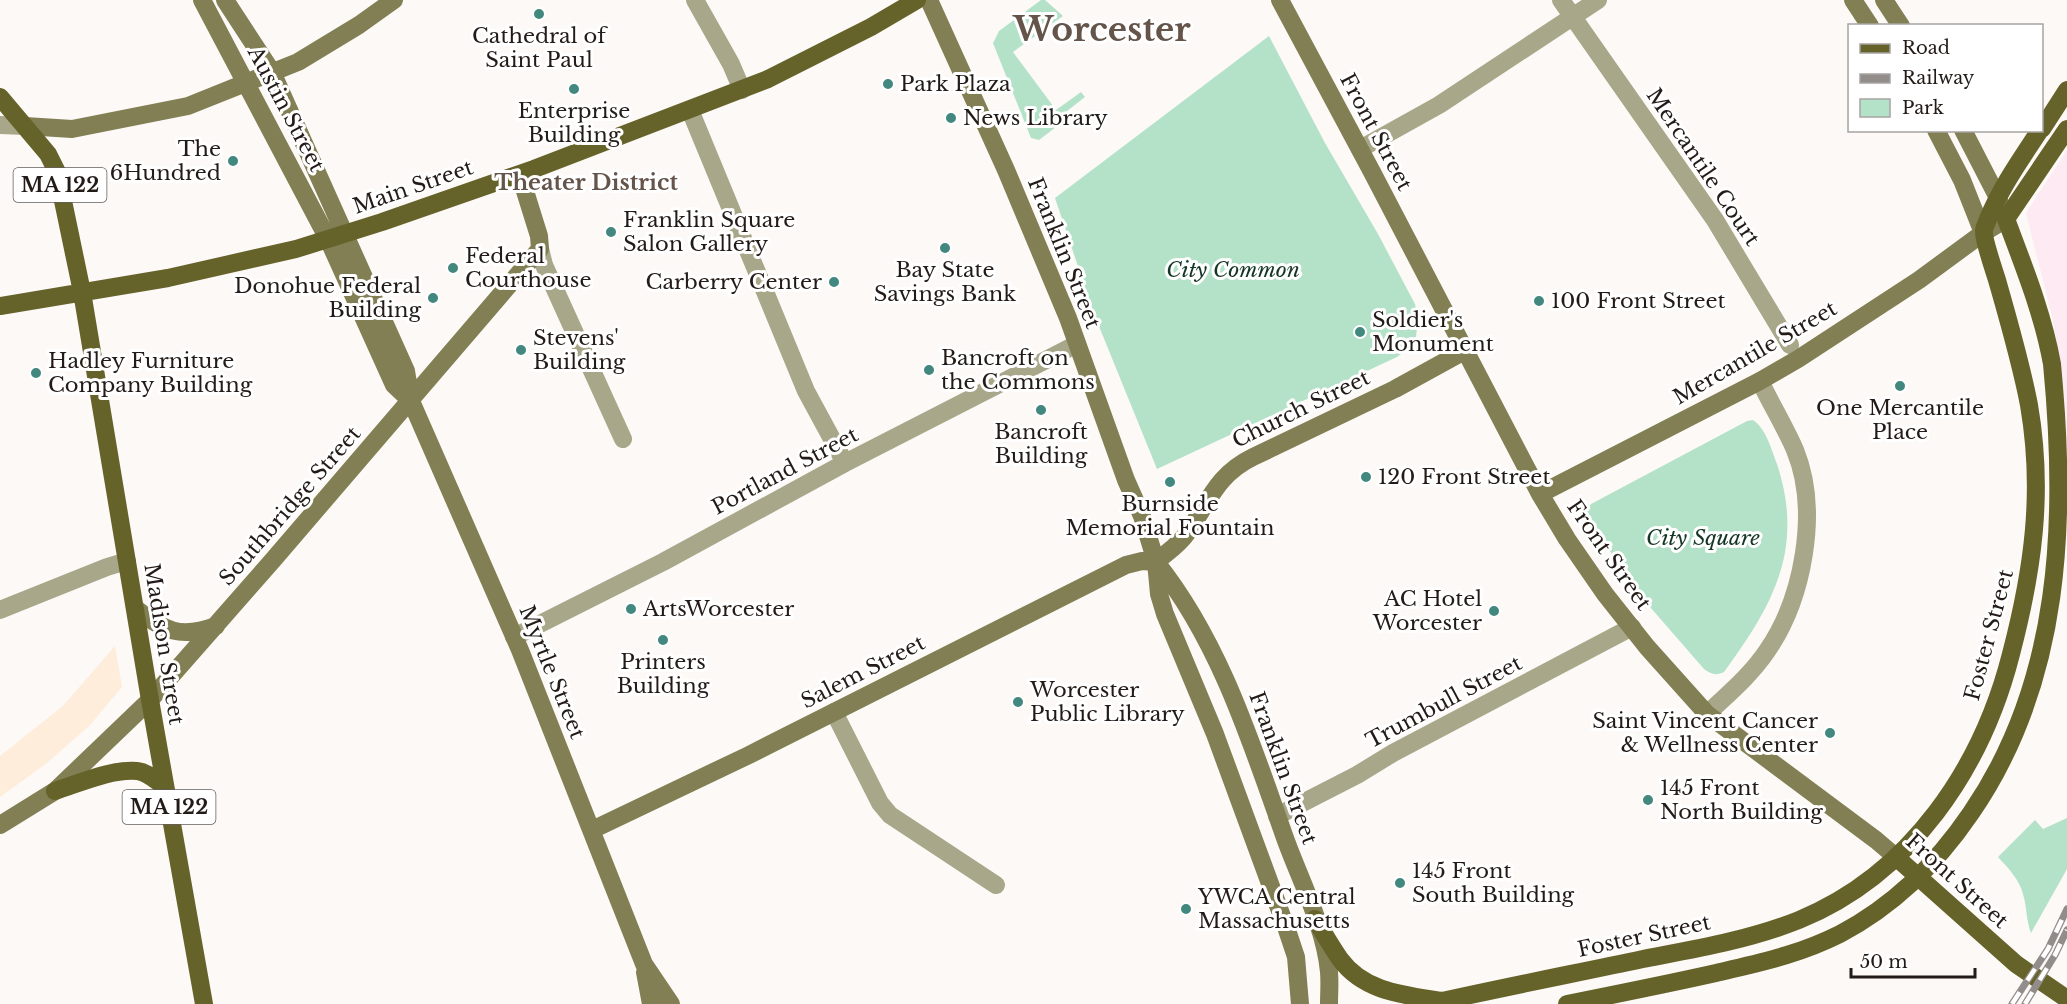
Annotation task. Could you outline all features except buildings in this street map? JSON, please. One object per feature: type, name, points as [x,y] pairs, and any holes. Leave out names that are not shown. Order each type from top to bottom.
[{"type":"main road","name":"Austin Street","points":[[202,0],[247,83],[336,236]]},
{"type":"main road","name":"Austin Street","points":[[225,0],[272,72],[336,236]]},
{"type":"main road","points":[[25,126],[72,129],[188,106],[298,62],[359,25],[394,0]]},
{"type":"main road","name":"Main Street","points":[[0,306],[168,278],[296,249],[520,175],[768,79],[871,27],[917,0]]},
{"type":"main road","name":"Franklin Street","points":[[929,0],[1022,207],[1077,344],[1126,480],[1142,516],[1156,562],[1159,594],[1165,614],[1215,734],[1296,957],[1300,1004]]},
{"type":"main road","name":"Front Street","points":[[1280,0],[1540,494],[1567,539],[1605,594],[1707,714],[1876,840],[2016,964],[2067,999]]},
{"type":"main road","points":[[1853,0],[1869,24]]},
{"type":"main road","points":[[1884,0],[1900,24]]},
{"type":"main road","points":[[2043,127],[2067,90]]},
{"type":"main road","name":"MA 122","points":[[0,97],[48,154],[57,172],[82,291]]},
{"type":"main road","points":[[2006,219],[2067,129]]},
{"type":"main road","name":"Foster Street","points":[[1435,1003],[1738,940],[1799,920],[1848,895],[1897,858],[1945,803],[1964,774],[1982,740],[2008,667],[2031,561],[2036,521],[2036,489],[2029,408],[2014,341],[1983,233],[1962,180],[1937,132]]},
{"type":"main road","points":[[1567,1004],[1792,955],[1842,933],[1870,916],[1919,878],[1950,843],[1983,796],[2017,734],[2048,641],[2058,587],[2066,525],[2060,419],[2046,333],[2028,276],[1997,196],[1964,132]]},
{"type":"main road","points":[[1983,233],[1997,196],[2040,132]]},
{"type":"main road","points":[[520,175],[539,236],[540,249]]},
{"type":"main road","name":"Mercantile Street","points":[[1540,494],[1760,381],[1798,359],[2006,219]]},
{"type":"main road","name":"Myrtle Street","points":[[336,236],[394,385],[411,401],[514,637],[644,964],[671,1004]]},
{"type":"main road","name":"Southbridge Street","points":[[0,825],[55,791],[150,700],[411,401],[540,249]]},
{"type":"main road","name":"Madison Street","points":[[82,291],[150,700],[204,1004]]},
{"type":"main road","name":"Church Street","points":[[1156,562],[1187,533],[1215,487],[1232,468],[1395,389],[1466,351]]},
{"type":"main road","name":"Salem Street","points":[[592,830],[834,712],[1126,565],[1142,561],[1156,562]]},
{"type":"main road","name":"Franklin Street","points":[[1156,562],[1189,608],[1220,667],[1244,725],[1315,919],[1329,971],[1329,1004]]},
{"type":"main road","points":[[136,609],[151,620],[177,633],[201,631],[216,626]]},
{"type":"main road","points":[[55,791],[110,774],[137,771],[152,777],[165,787]]},
{"type":"main road","points":[[1315,919],[1340,959],[1364,981],[1383,990],[1435,1003]]},
{"type":"main road","name":"Myrtle Street","points":[[644,964],[651,1004]]},
{"type":"street","points":[[695,0],[731,64],[742,90]]},
{"type":"street","name":"Mercantile Court","points":[[1561,0],[1715,220],[1791,345]]},
{"type":"street","points":[[1360,149],[1439,105],[1598,0]]},
{"type":"street","points":[[690,110],[806,391],[845,463]]},
{"type":"street","points":[[0,125],[25,126]]},
{"type":"street","points":[[540,249],[544,265],[623,439]]},
{"type":"street","name":"Portland Street","points":[[514,637],[672,557],[845,463],[1077,344]]},
{"type":"street","points":[[1707,714],[1745,679],[1768,650],[1786,614],[1798,577],[1806,536],[1806,496],[1795,451],[1760,381]]},
{"type":"street","points":[[0,610],[127,561]]},
{"type":"street","name":"Trumbull Street","points":[[1277,816],[1632,627]]},
{"type":"street","points":[[834,712],[880,803],[890,815],[996,885]]},
{"type":"shaded area","points":[[2067,150],[2067,453],[2064,389],[2052,316],[2026,213]]},
{"type":"shaded area","points":[[115,646],[122,687],[90,725],[47,763],[0,797],[0,756],[63,706]]},
{"type":"green space","points":[[1041,0],[1045,0],[1063,16],[1013,52],[1056,110],[1081,92],[1085,97],[1067,111],[1069,117],[1039,140],[1031,138],[993,43],[999,31]]},
{"type":"green space","name":"City Common","points":[[1269,36],[1325,143],[1378,234],[1415,304],[1418,318],[1416,337],[1409,348],[1397,357],[1157,469],[1094,314],[1055,198]]},
{"type":"green space","name":"City Square","points":[[1753,420],[1762,428],[1768,440],[1785,495],[1787,523],[1785,550],[1770,599],[1757,623],[1724,672],[1714,674],[1704,669],[1637,592],[1586,512],[1591,504],[1747,421]]},
{"type":"green space","points":[[2067,818],[2067,869],[2031,933],[2019,883],[1998,857],[2035,820],[2043,829]]},
{"type":"railway","points":[[2012,1004],[2048,949],[2067,909]]},
{"type":"railway","points":[[2025,1004],[2055,955],[2067,930]]},
{"type":"place","name":"Cathedral of Saint Paul","points":[[539,14]]},
{"type":"place","name":"Park Plaza","points":[[888,84]]},
{"type":"place","name":"Enterprise Building","points":[[574,89]]},
{"type":"place","name":"News Library","points":[[951,118]]},
{"type":"place","name":"The 6Hundred","points":[[233,161]]},
{"type":"place","name":"Franklin Square Salon Gallery","points":[[611,232]]},
{"type":"place","name":"Bay State Savings Bank","points":[[945,248]]},
{"type":"place","name":"Federal Courthouse","points":[[453,268]]},
{"type":"place","name":"Carberry Center","points":[[834,282]]},
{"type":"place","name":"Donohue Federal Building","points":[[433,298]]},
{"type":"place","name":"100 Front Street","points":[[1539,301]]},
{"type":"place","name":"Soldier's Monument","points":[[1360,332]]},
{"type":"place","name":"Stevens' Building","points":[[521,350]]},
{"type":"place","name":"Bancroft on the Commons","points":[[929,370]]},
{"type":"place","name":"Hadley Furniture Company Building","points":[[36,373]]},
{"type":"place","name":"One Mercantile Place","points":[[1900,386]]},
{"type":"place","name":"Bancroft Building","points":[[1041,410]]},
{"type":"place","name":"120 Front Street","points":[[1366,477]]},
{"type":"place","name":"Burnside Memorial Fountain","points":[[1170,482]]},
{"type":"place","name":"ArtsWorcester","points":[[631,609]]},
{"type":"place","name":"AC Hotel Worcester","points":[[1494,611]]},
{"type":"place","name":"Printers Building","points":[[663,640]]},
{"type":"place","name":"Worcester Public Library","points":[[1018,702]]},
{"type":"place","name":"Saint Vincent Cancer & Wellness Center","points":[[1830,733]]},
{"type":"place","name":"145 Front North Building","points":[[1648,800]]},
{"type":"place","name":"145 Front South Building","points":[[1400,883]]},
{"type":"place","name":"YWCA Central Massachusetts","points":[[1186,909]]},
{"type":"district","name":"Worcester","points":[[1102,29]]},
{"type":"district","name":"Theater District","points":[[586,182]]}]
